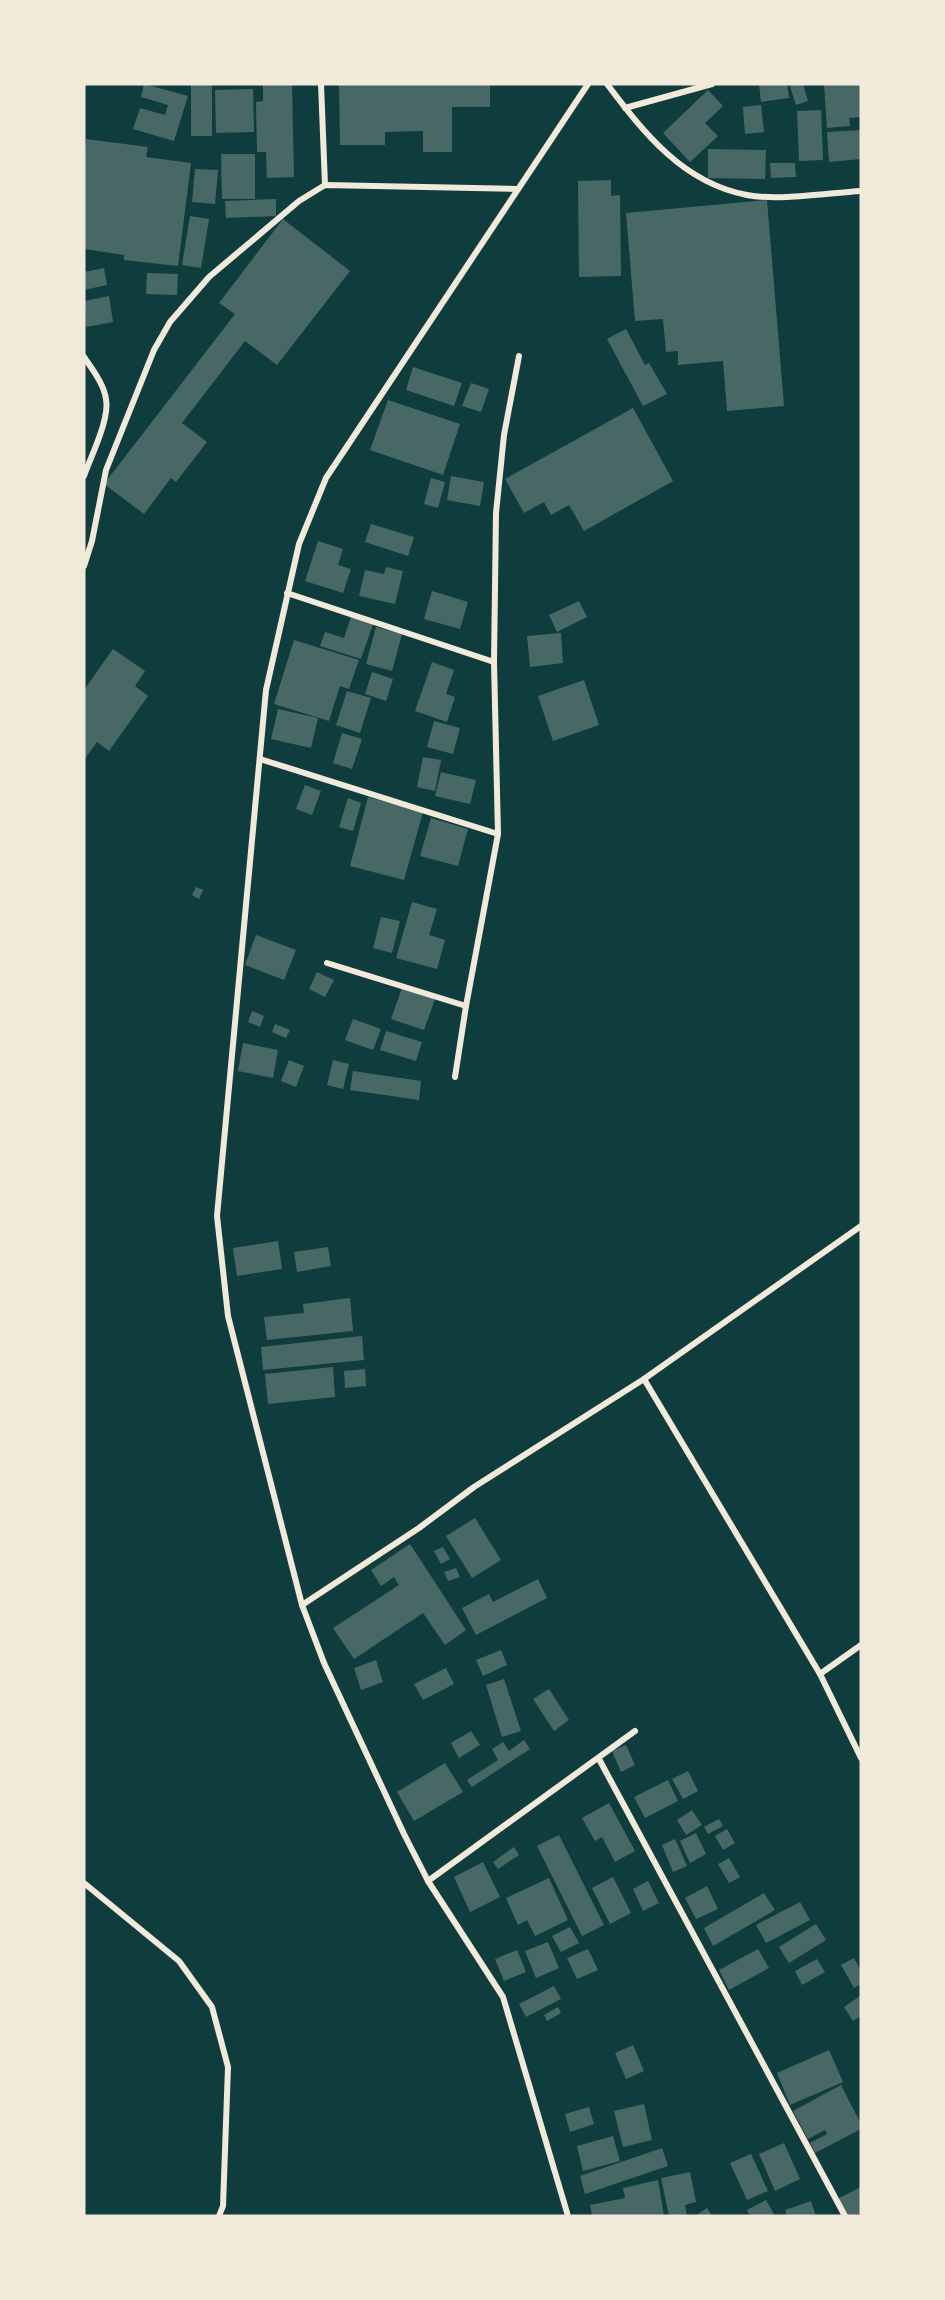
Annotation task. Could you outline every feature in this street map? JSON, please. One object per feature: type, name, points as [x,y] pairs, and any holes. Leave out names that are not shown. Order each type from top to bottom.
[{"type":"street","points":[[321,84],[325,185]]},
{"type":"street","points":[[568,2216],[503,1997],[428,1881],[324,1663],[302,1605],[228,1316],[217,1216],[266,690],[299,544],[326,478],[588,84]]},
{"type":"street","points":[[607,84],[670,159],[696,177],[724,189],[748,196],[772,197],[861,191]]},
{"type":"street","points":[[625,108],[712,84]]},
{"type":"street","points":[[84,566],[92,541],[106,470],[154,350],[171,322],[209,277],[299,201],[325,185],[518,189]]},
{"type":"street","points":[[84,357],[99,379],[107,399],[104,420],[84,476]]},
{"type":"street","points":[[455,1077],[498,834],[494,662],[496,513],[504,435],[519,357]]},
{"type":"street","points":[[287,593],[494,662]]},
{"type":"street","points":[[260,759],[498,834]]},
{"type":"street","points":[[327,963],[466,1006]]},
{"type":"street","points":[[302,1605],[419,1528],[474,1487],[644,1379],[861,1226]]},
{"type":"street","points":[[644,1379],[820,1674],[861,1758]]},
{"type":"street","points":[[820,1674],[861,1645]]},
{"type":"street","points":[[428,1881],[635,1731]]},
{"type":"street","points":[[599,1759],[844,2216]]},
{"type":"street","points":[[84,1883],[179,1961],[212,2007],[228,2067],[223,2196],[219,2216]]},
{"type":"building","points":[[144,84],[188,96],[174,141],[133,129],[140,108],[165,115],[168,105],[141,97]]},
{"type":"building","points":[[191,84],[212,84],[212,136],[191,136]]},
{"type":"building","points":[[263,84],[292,84],[294,177],[267,178],[266,152],[257,152],[256,102],[263,101]]},
{"type":"building","points":[[339,84],[490,84],[490,107],[452,107],[452,152],[423,152],[423,131],[385,132],[385,145],[340,145]]},
{"type":"building","points":[[759,84],[787,84],[789,98],[761,102]]},
{"type":"building","points":[[803,84],[808,101],[796,105],[790,86]]},
{"type":"building","points":[[824,84],[861,84],[861,117],[849,118],[850,126],[827,128]]},
{"type":"building","points":[[253,89],[254,132],[216,133],[215,90]]},
{"type":"building","points":[[708,90],[723,106],[705,123],[718,136],[690,162],[663,133]]},
{"type":"building","points":[[761,105],[764,132],[745,134],[743,107]]},
{"type":"building","points":[[821,110],[823,160],[799,161],[797,111]]},
{"type":"building","points":[[861,130],[861,159],[829,162],[827,132]]},
{"type":"building","points":[[86,139],[148,147],[146,157],[191,163],[178,266],[124,260],[124,255],[84,249]]},
{"type":"building","points":[[708,149],[766,150],[765,179],[708,178]]},
{"type":"building","points":[[221,154],[255,154],[255,199],[222,199]]},
{"type":"building","points":[[770,163],[795,163],[796,177],[771,178]]},
{"type":"building","points":[[195,169],[218,170],[215,204],[192,202]]},
{"type":"building","points":[[611,180],[611,196],[620,195],[621,276],[579,277],[578,181]]},
{"type":"building","points":[[276,199],[276,216],[226,218],[225,201]]},
{"type":"building","points":[[767,200],[784,406],[727,411],[723,361],[678,365],[678,351],[666,352],[663,319],[635,321],[626,213]]},
{"type":"building","points":[[190,216],[209,219],[201,268],[182,265]]},
{"type":"building","points":[[283,219],[350,271],[277,365],[245,341],[182,423],[207,442],[176,482],[171,478],[144,514],[104,484],[235,314],[219,303]]},
{"type":"building","points":[[104,268],[107,285],[84,290],[84,272]]},
{"type":"building","points":[[147,273],[178,274],[177,295],[146,294]]},
{"type":"building","points":[[109,296],[113,322],[86,327],[84,301]]},
{"type":"building","points":[[626,329],[645,365],[649,363],[667,394],[643,406],[607,339]]},
{"type":"building","points":[[413,367],[462,383],[454,406],[406,390]]},
{"type":"building","points":[[471,383],[489,389],[481,412],[462,406]]},
{"type":"building","points":[[388,400],[460,424],[443,475],[370,450]]},
{"type":"building","points":[[633,408],[673,481],[584,531],[569,505],[551,515],[544,502],[524,513],[505,479]]},
{"type":"building","points":[[451,476],[484,482],[480,506],[447,500]]},
{"type":"building","points":[[431,478],[445,482],[438,508],[424,504]]},
{"type":"building","points":[[371,524],[414,537],[408,556],[365,542]]},
{"type":"building","points":[[318,541],[343,549],[338,565],[351,569],[343,593],[305,581]]},
{"type":"building","points":[[386,567],[403,571],[395,604],[359,596],[365,570],[384,574]]},
{"type":"building","points":[[432,591],[468,602],[460,629],[424,619]]},
{"type":"building","points":[[579,601],[587,617],[557,632],[549,615]]},
{"type":"building","points":[[351,617],[373,624],[361,659],[320,646],[325,632],[344,638]]},
{"type":"building","points":[[376,627],[402,634],[392,671],[366,664]]},
{"type":"building","points":[[561,633],[563,663],[530,667],[527,636]]},
{"type":"building","points":[[294,640],[359,660],[349,689],[340,686],[329,721],[274,704]]},
{"type":"building","points":[[113,649],[145,671],[135,686],[148,696],[109,751],[97,742],[84,760],[84,690]]},
{"type":"building","points":[[432,662],[454,670],[446,694],[455,697],[447,722],[415,711]]},
{"type":"building","points":[[372,672],[393,679],[386,701],[365,694]]},
{"type":"building","points":[[584,680],[599,725],[553,741],[538,696]]},
{"type":"building","points":[[347,691],[371,698],[360,733],[336,725]]},
{"type":"building","points":[[278,709],[318,718],[311,748],[271,739]]},
{"type":"building","points":[[434,721],[460,728],[453,754],[427,747]]},
{"type":"building","points":[[342,733],[362,739],[352,769],[333,763]]},
{"type":"building","points":[[423,757],[441,760],[435,791],[417,787]]},
{"type":"building","points":[[441,772],[476,780],[470,804],[435,796]]},
{"type":"building","points":[[305,785],[321,791],[312,815],[296,809]]},
{"type":"building","points":[[368,797],[423,812],[404,880],[350,866]]},
{"type":"building","points":[[348,798],[361,803],[353,831],[339,827]]},
{"type":"building","points":[[431,818],[468,829],[458,866],[420,856]]},
{"type":"building","points":[[196,887],[203,890],[199,899],[192,895]]},
{"type":"building","points":[[412,902],[437,909],[429,935],[445,940],[437,969],[396,958]]},
{"type":"building","points":[[381,917],[400,921],[392,953],[373,948]]},
{"type":"building","points":[[256,935],[296,950],[284,980],[245,965]]},
{"type":"building","points":[[317,972],[334,980],[325,997],[309,989]]},
{"type":"building","points":[[402,988],[435,999],[424,1030],[391,1019]]},
{"type":"building","points":[[252,1011],[264,1016],[260,1027],[248,1022]]},
{"type":"building","points":[[353,1019],[381,1029],[373,1050],[345,1040]]},
{"type":"building","points":[[275,1024],[290,1030],[286,1038],[272,1032]]},
{"type":"building","points":[[386,1031],[422,1042],[416,1061],[380,1050]]},
{"type":"building","points":[[243,1043],[278,1050],[273,1078],[238,1071]]},
{"type":"building","points":[[289,1060],[304,1066],[296,1087],[281,1081]]},
{"type":"building","points":[[333,1060],[349,1064],[343,1089],[327,1085]]},
{"type":"building","points":[[353,1071],[421,1081],[419,1100],[350,1090]]},
{"type":"building","points":[[278,1241],[282,1269],[237,1276],[233,1248]]},
{"type":"building","points":[[328,1247],[331,1266],[297,1272],[294,1252]]},
{"type":"building","points":[[350,1298],[353,1331],[267,1340],[264,1317],[304,1313],[303,1304]]},
{"type":"building","points":[[362,1336],[364,1360],[263,1370],[261,1347]]},
{"type":"building","points":[[333,1367],[335,1397],[268,1404],[265,1374]]},
{"type":"building","points":[[365,1369],[366,1386],[345,1388],[344,1371]]},
{"type":"building","points":[[475,1518],[501,1560],[472,1578],[446,1536]]},
{"type":"building","points":[[410,1544],[466,1630],[445,1645],[423,1613],[354,1659],[333,1628],[399,1585],[394,1577],[381,1586],[371,1570]]},
{"type":"building","points":[[443,1547],[450,1559],[441,1564],[434,1551]]},
{"type":"building","points":[[456,1568],[460,1577],[448,1581],[444,1572]]},
{"type":"building","points":[[538,1579],[547,1598],[476,1635],[462,1608],[489,1594],[493,1602]]},
{"type":"building","points":[[501,1650],[507,1665],[483,1676],[476,1660]]},
{"type":"building","points":[[376,1660],[383,1682],[361,1690],[354,1668]]},
{"type":"building","points":[[446,1668],[454,1684],[423,1700],[414,1684]]},
{"type":"building","points":[[504,1679],[521,1731],[502,1737],[486,1685]]},
{"type":"building","points":[[549,1689],[569,1720],[554,1731],[533,1699]]},
{"type":"building","points":[[471,1731],[480,1745],[459,1758],[451,1743]]},
{"type":"building","points":[[524,1740],[530,1749],[472,1787],[467,1780],[498,1760],[492,1749],[503,1742],[509,1751]]},
{"type":"building","points":[[626,1745],[635,1765],[621,1772],[612,1751]]},
{"type":"building","points":[[445,1763],[463,1792],[414,1821],[397,1792]]},
{"type":"building","points":[[688,1771],[698,1791],[683,1799],[672,1779]]},
{"type":"building","points":[[668,1780],[678,1801],[645,1818],[634,1797]]},
{"type":"building","points":[[609,1803],[635,1851],[615,1862],[602,1837],[595,1841],[582,1818]]},
{"type":"building","points":[[692,1810],[702,1825],[686,1835],[677,1820]]},
{"type":"building","points":[[719,1819],[723,1826],[708,1834],[704,1827]]},
{"type":"building","points":[[727,1829],[735,1843],[723,1850],[715,1836]]},
{"type":"building","points":[[696,1833],[706,1854],[690,1863],[680,1841]]},
{"type":"building","points":[[559,1835],[604,1925],[582,1936],[537,1846]]},
{"type":"building","points":[[675,1839],[687,1866],[673,1872],[662,1845]]},
{"type":"building","points":[[514,1847],[519,1855],[498,1869],[493,1862]]},
{"type":"building","points":[[729,1858],[740,1877],[729,1883],[718,1864]]},
{"type":"building","points":[[483,1862],[500,1897],[470,1912],[454,1877]]},
{"type":"building","points":[[613,1877],[631,1913],[610,1924],[592,1888]]},
{"type":"building","points":[[549,1878],[568,1920],[535,1936],[527,1920],[518,1925],[506,1898]]},
{"type":"building","points":[[648,1881],[659,1903],[643,1911],[633,1889]]},
{"type":"building","points":[[707,1886],[718,1909],[696,1919],[685,1898]]},
{"type":"building","points":[[764,1893],[775,1910],[713,1946],[704,1928]]},
{"type":"building","points":[[800,1902],[810,1920],[766,1943],[756,1925]]},
{"type":"building","points":[[816,1924],[826,1940],[789,1963],[779,1947]]},
{"type":"building","points":[[570,1927],[579,1943],[561,1952],[552,1936]]},
{"type":"building","points":[[548,1942],[559,1968],[536,1978],[525,1951]]},
{"type":"building","points":[[588,1949],[598,1970],[577,1979],[567,1958]]},
{"type":"building","points":[[758,1949],[769,1968],[729,1990],[719,1970]]},
{"type":"building","points":[[517,1950],[526,1972],[504,1981],[495,1959]]},
{"type":"building","points":[[854,1958],[861,1971],[861,1984],[854,1988],[841,1965]]},
{"type":"building","points":[[817,1959],[825,1972],[802,1985],[795,1971]]},
{"type":"building","points":[[554,1986],[561,1999],[526,2017],[519,2004]]},
{"type":"building","points":[[860,1996],[861,2016],[853,2021],[844,2007]]},
{"type":"building","points":[[558,2007],[561,2013],[547,2021],[544,2015]]},
{"type":"building","points":[[633,2045],[644,2071],[626,2079],[615,2053]]},
{"type":"building","points":[[829,2050],[843,2082],[790,2105],[777,2073]]},
{"type":"building","points":[[841,2085],[861,2124],[861,2129],[815,2153],[810,2143],[827,2134],[825,2130],[808,2139],[793,2111]]},
{"type":"building","points":[[644,2104],[652,2140],[623,2147],[614,2111]]},
{"type":"building","points":[[589,2107],[594,2124],[570,2132],[565,2114]]},
{"type":"building","points":[[613,2136],[620,2161],[583,2171],[577,2146]]},
{"type":"building","points":[[784,2143],[800,2179],[775,2191],[759,2154]]},
{"type":"building","points":[[662,2148],[668,2166],[585,2194],[580,2176]]},
{"type":"building","points":[[751,2154],[768,2191],[747,2200],[730,2163]]},
{"type":"building","points":[[690,2172],[696,2202],[685,2205],[687,2216],[669,2216],[661,2178]]},
{"type":"building","points":[[658,2180],[664,2216],[592,2216],[590,2205],[625,2198],[623,2188]]},
{"type":"building","points":[[861,2187],[861,2214],[846,2216],[837,2199]]},
{"type":"building","points":[[766,2200],[775,2216],[750,2216],[747,2210]]},
{"type":"building","points":[[811,2201],[816,2216],[787,2216],[785,2210]]},
{"type":"building","points":[[707,2208],[712,2216],[695,2216]]}]
